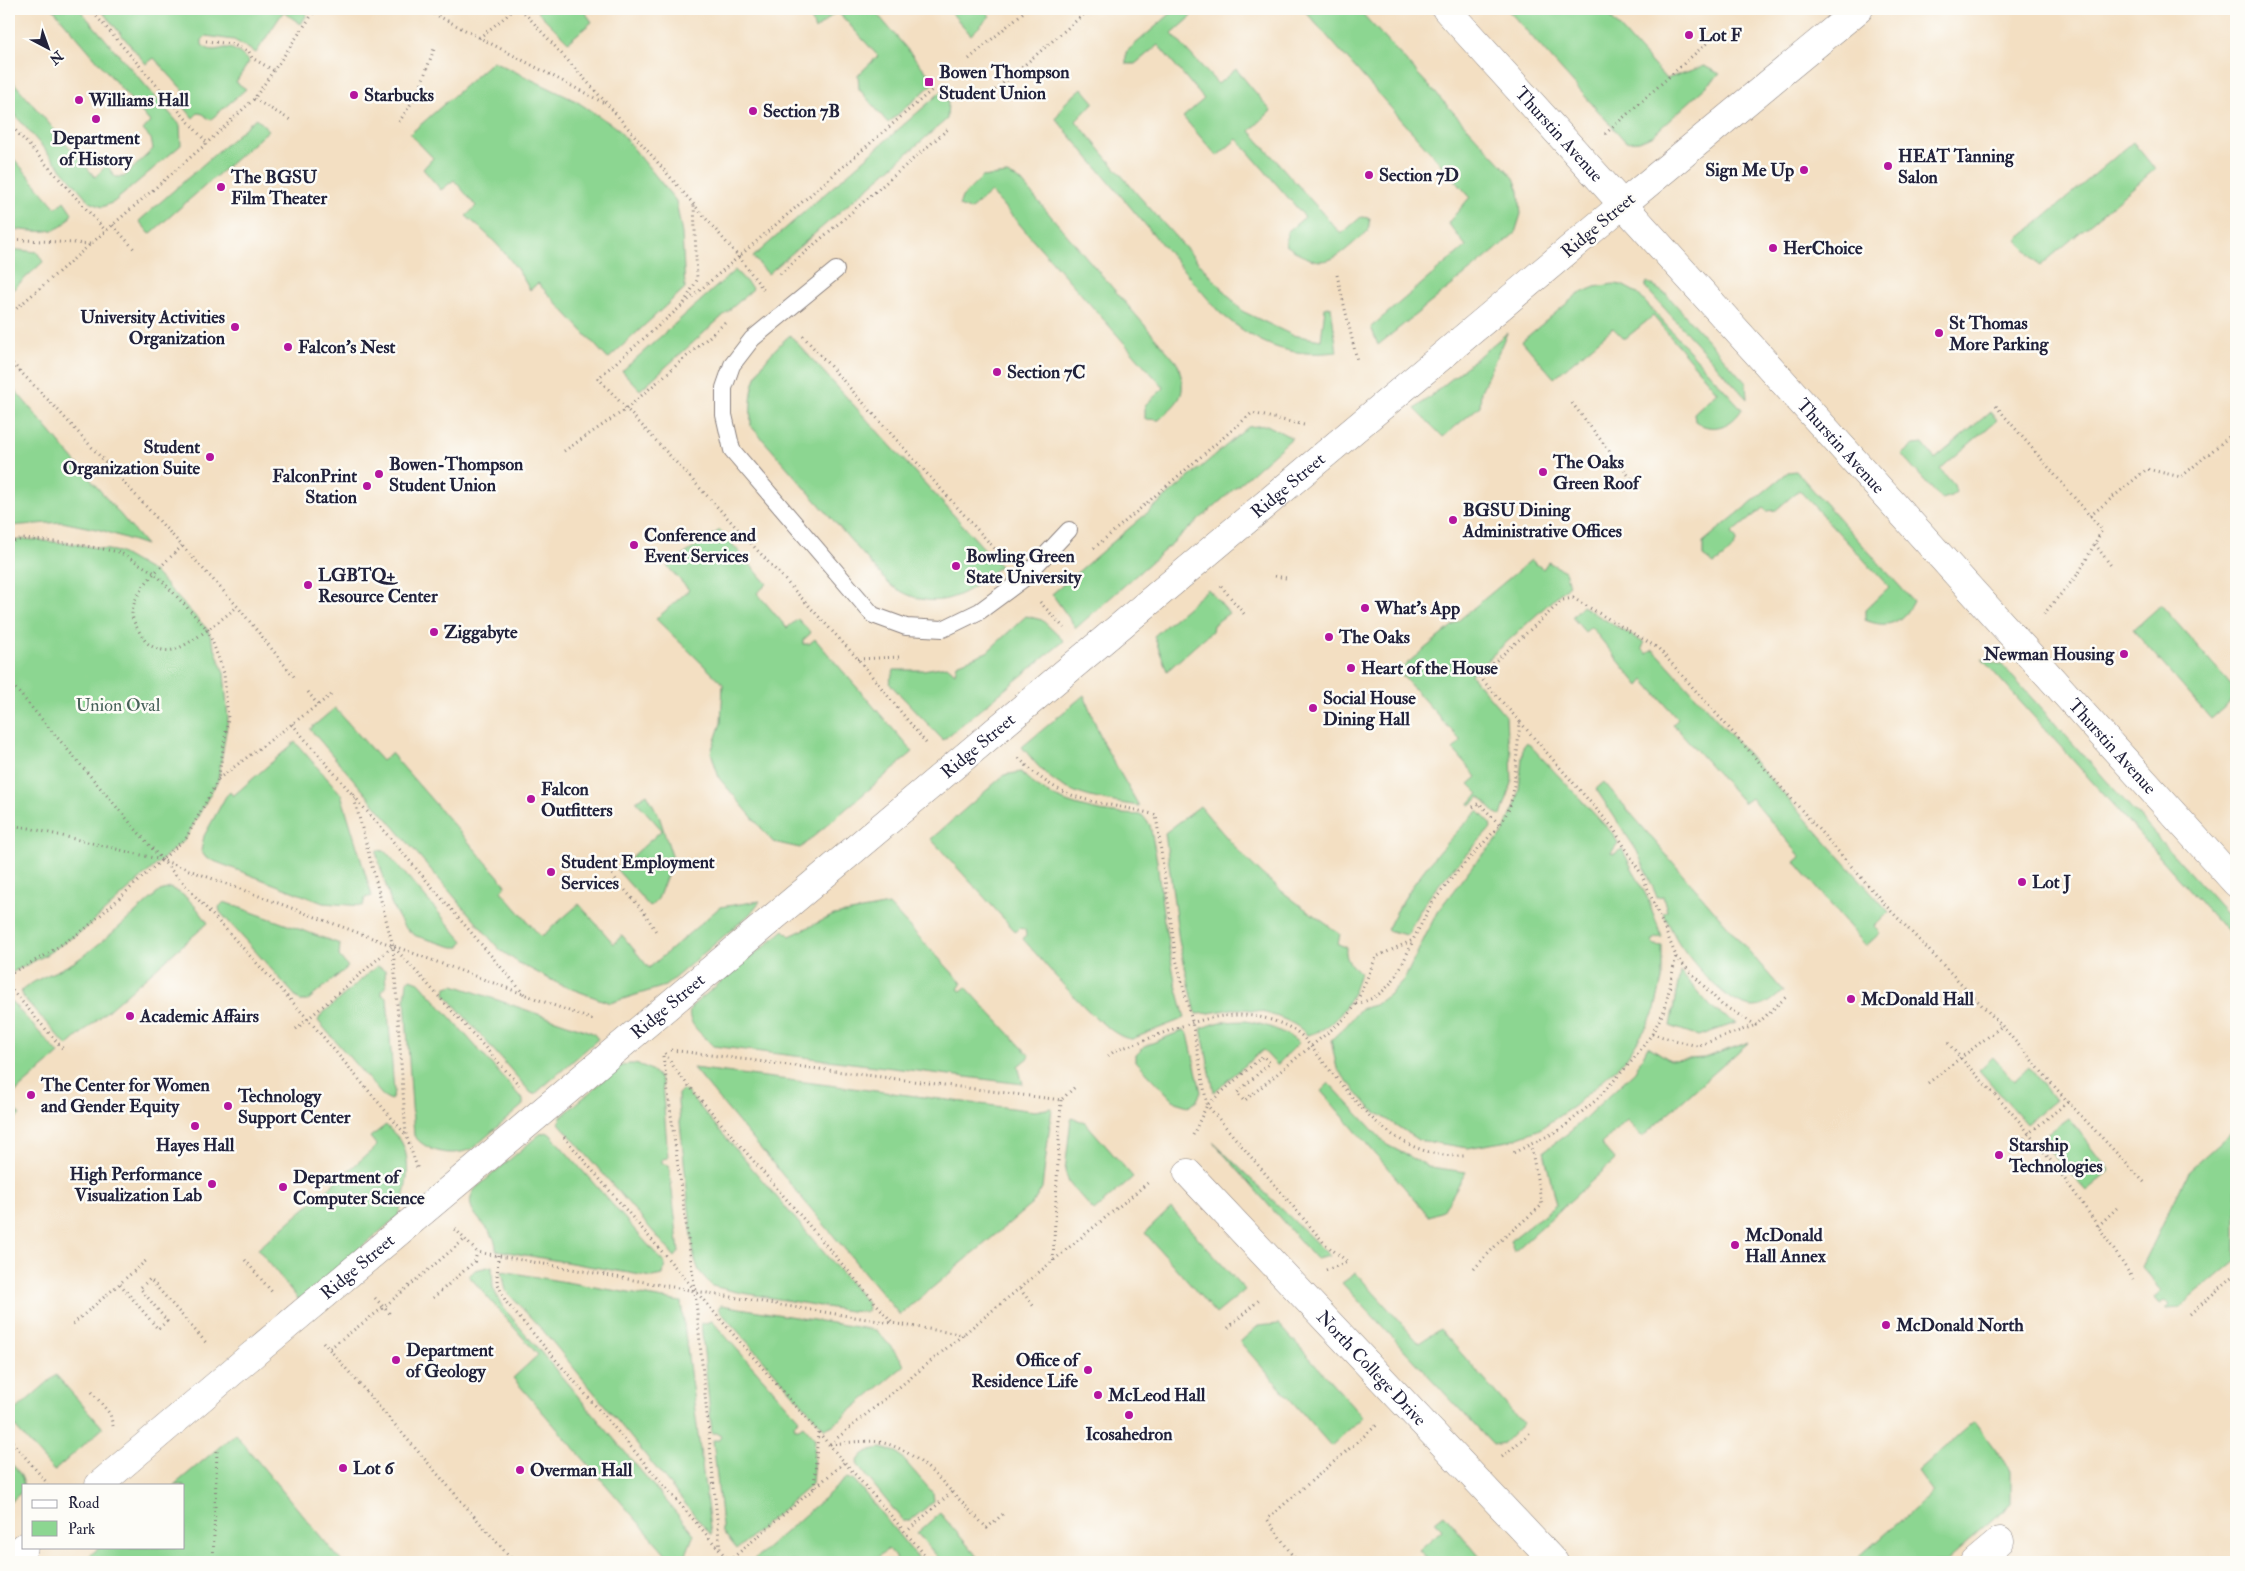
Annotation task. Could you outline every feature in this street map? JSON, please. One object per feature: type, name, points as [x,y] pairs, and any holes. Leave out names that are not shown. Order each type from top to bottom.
[{"type":"street","name":"Thurstin Avenue","points":[[1446,9],[2236,883]]},
{"type":"street","name":"Ridge Street","points":[[100,1484],[1622,205],[1859,9]]},
{"type":"street","name":"North College Drive","points":[[1188,1173],[1554,1562]]},
{"type":"street","points":[[1976,1562],[2000,1541]]},
{"type":"street","points":[[9,1560],[23,1548]]},
{"type":"lane","points":[[836,270],[752,339],[732,365],[724,388],[724,415],[732,450],[874,615],[906,627],[943,628],[980,611],[1022,580],[1069,530]]},
{"type":"path","points":[[90,9],[208,143]]},
{"type":"path","points":[[9,315],[208,143],[254,99],[316,9]]},
{"type":"path","points":[[425,9],[609,106]]},
{"type":"path","points":[[479,38],[515,9]]},
{"type":"path","points":[[521,9],[609,106],[739,257],[769,299]]},
{"type":"path","points":[[969,59],[1027,9]]},
{"type":"path","points":[[995,90],[1090,9]]},
{"type":"path","points":[[1605,134],[1718,33]]},
{"type":"path","points":[[206,41],[232,44],[249,52],[252,58],[274,70]]},
{"type":"path","points":[[399,122],[418,93],[434,49]]},
{"type":"path","points":[[932,90],[598,378],[858,658],[932,750]]},
{"type":"path","points":[[254,99],[292,122]]},
{"type":"path","points":[[9,123],[106,231]]},
{"type":"path","points":[[682,306],[696,280],[694,205]]},
{"type":"path","points":[[113,225],[134,249]]},
{"type":"path","points":[[9,239],[91,244]]},
{"type":"path","points":[[1337,274],[1357,360]]},
{"type":"path","points":[[802,335],[1003,559]]},
{"type":"path","points":[[9,360],[55,407],[238,607],[296,679]]},
{"type":"path","points":[[1572,403],[1632,480],[1640,478]]},
{"type":"path","points":[[1996,406],[2102,530],[2079,573],[2042,616]]},
{"type":"path","points":[[2090,516],[2147,469],[2181,477],[2236,431]]},
{"type":"path","points":[[9,542],[25,540],[65,543],[119,552],[155,572],[208,630],[224,673],[228,720],[218,780],[186,838],[85,929],[44,956],[9,974]]},
{"type":"path","points":[[2095,544],[2112,567]]},
{"type":"path","points":[[182,546],[155,572],[136,597],[132,615],[138,631],[148,645],[161,650],[174,650],[208,630],[238,607]]},
{"type":"path","points":[[1275,576],[1286,578]]},
{"type":"path","points":[[1221,585],[1245,614]]},
{"type":"path","points":[[1756,1025],[1722,1005],[1676,956],[1642,875],[1613,828],[1480,676],[1563,600],[1572,598],[1658,648],[1890,910],[2002,1026],[2068,1102],[2145,1182]]},
{"type":"path","points":[[1044,607],[1069,633]]},
{"type":"path","points":[[9,681],[162,860],[308,1018],[406,1135]]},
{"type":"path","points":[[308,692],[318,705]]},
{"type":"path","points":[[218,780],[332,695]]},
{"type":"path","points":[[1356,1004],[1376,997],[1394,981],[1432,903],[1456,873],[1500,825],[1509,809],[1513,795],[1516,742],[1520,722]]},
{"type":"path","points":[[292,724],[524,994]]},
{"type":"path","points":[[1017,757],[1033,773],[1077,799],[1156,815],[1176,959],[1192,1021],[1208,1105],[1326,1244],[1348,1262],[1321,1272]]},
{"type":"path","points":[[353,794],[393,946],[406,1135],[430,1206],[478,1252],[695,1291],[965,1335]]},
{"type":"path","points":[[1473,807],[1479,803],[1500,825]]},
{"type":"path","points":[[9,825],[29,828],[162,860],[634,1035]]},
{"type":"path","points":[[612,875],[644,912],[657,932]]},
{"type":"path","points":[[1193,1135],[1208,1105],[1263,1056],[1270,1063],[1237,1093],[1244,1101],[1338,1025],[1356,1004],[1376,957],[1413,940]]},
{"type":"path","points":[[296,1029],[393,946]]},
{"type":"path","points":[[393,946],[543,1111],[695,1291],[846,1461],[931,1562]]},
{"type":"path","points":[[1511,1154],[1531,1146],[1560,1130],[1595,1101],[1632,1061],[1652,1034],[1665,1009],[1676,956]]},
{"type":"path","points":[[9,987],[64,1050]]},
{"type":"path","points":[[1652,1034],[1697,1046],[1756,1025],[1787,996]]},
{"type":"path","points":[[1108,1056],[1116,1050],[1192,1021],[1246,1014],[1286,1025],[1295,1030],[1310,1046],[1369,1117],[1393,1136],[1420,1150],[1449,1157],[1465,1156]]},
{"type":"path","points":[[1928,1083],[1959,1057],[2002,1026]]},
{"type":"path","points":[[1948,1043],[2029,1133],[2098,1226],[2133,1279]]},
{"type":"path","points":[[662,1049],[1061,1100]]},
{"type":"path","points":[[662,1049],[695,1291],[720,1549]]},
{"type":"path","points":[[662,1049],[677,1072],[892,1322]]},
{"type":"path","points":[[1053,1262],[1061,1100],[1076,1086]]},
{"type":"path","points":[[2011,1153],[2029,1133],[2068,1102]]},
{"type":"path","points":[[1474,1269],[1501,1240],[1542,1205],[1531,1146]]},
{"type":"path","points":[[830,1444],[965,1335],[1150,1181]]},
{"type":"path","points":[[2098,1226],[2119,1206]]},
{"type":"path","points":[[330,1348],[384,1307],[465,1239]]},
{"type":"path","points":[[434,1298],[475,1260],[478,1252]]},
{"type":"path","points":[[498,1255],[497,1282],[506,1302],[730,1562],[846,1461]]},
{"type":"path","points":[[73,1324],[148,1259]]},
{"type":"path","points":[[245,1260],[296,1319],[330,1348],[514,1562]]},
{"type":"path","points":[[2190,1314],[2236,1274]]},
{"type":"path","points":[[120,1284],[158,1329],[167,1321],[140,1288],[150,1279],[209,1346]]},
{"type":"path","points":[[1020,1289],[1035,1308]]},
{"type":"path","points":[[1228,1328],[1260,1299]]},
{"type":"path","points":[[92,1392],[110,1414],[113,1428]]},
{"type":"path","points":[[1297,1562],[1267,1519],[1380,1422]]},
{"type":"path","points":[[814,1489],[818,1431]]},
{"type":"path","points":[[1498,1461],[1530,1433]]},
{"type":"path","points":[[9,1438],[48,1484]]},
{"type":"path","points":[[830,1444],[883,1442],[902,1450],[929,1468],[987,1528],[1003,1514]]},
{"type":"path","points":[[213,1562],[217,1451]]},
{"type":"path","points":[[906,1532],[952,1492]]},
{"type":"green space","points":[[53,9],[79,9],[180,125],[181,145],[114,202],[102,207],[90,202],[9,108],[9,77],[95,177],[107,165],[115,177],[124,177],[153,149],[151,139],[143,130],[150,122]]},
{"type":"green space","points":[[100,9],[306,9],[306,16],[301,24],[283,12],[256,53],[234,40],[206,36],[202,40],[202,45],[208,49],[232,49],[249,62],[236,82],[246,89],[210,120],[203,114],[198,113],[193,118],[184,107],[191,99],[154,58],[146,64]]},
{"type":"green space","points":[[535,9],[583,9],[592,22],[568,42]]},
{"type":"green space","points":[[808,9],[873,9],[935,82],[888,123],[859,89],[858,75],[878,56],[837,11],[815,30]]},
{"type":"green space","points":[[948,9],[984,9],[990,16],[971,35]]},
{"type":"green space","points":[[1176,9],[1191,9],[1190,18],[1172,34],[1218,84],[1236,69],[1271,111],[1250,131],[1341,234],[1361,217],[1370,218],[1368,231],[1347,249],[1330,259],[1321,261],[1300,254],[1286,245],[1287,232],[1305,217],[1237,139],[1217,156],[1183,117],[1204,99],[1158,45],[1135,64],[1126,64],[1126,52]]},
{"type":"green space","points":[[1303,9],[1358,9],[1514,178],[1519,191],[1521,214],[1515,233],[1378,345],[1371,327],[1466,246],[1448,223],[1470,197]]},
{"type":"green space","points":[[1507,9],[1603,9],[1666,79],[1704,66],[1720,74],[1652,136],[1639,141],[1626,142]]},
{"type":"green space","points":[[493,61],[576,101],[617,128],[676,201],[682,234],[685,288],[608,359],[538,283],[530,290],[502,250],[466,216],[476,206],[454,180],[441,190],[423,169],[433,158],[410,134]]},
{"type":"green space","points":[[1082,88],[1094,102],[1076,121],[1138,195],[1242,311],[1292,335],[1321,340],[1325,308],[1331,306],[1337,352],[1303,353],[1274,346],[1247,333],[1219,312],[1056,119],[1064,104]]},
{"type":"green space","points":[[942,91],[948,102],[947,119],[768,274],[753,257]]},
{"type":"green space","points":[[256,118],[269,130],[150,234],[139,221]]},
{"type":"green space","points":[[2133,142],[2155,169],[2040,266],[2017,240]]},
{"type":"green space","points":[[9,153],[56,208],[64,201],[72,213],[61,227],[45,231],[9,229]]},
{"type":"green space","points":[[1007,174],[1020,180],[1178,364],[1182,383],[1180,396],[1159,420],[1145,419],[1145,405],[1164,388],[991,192],[970,210],[959,206],[962,197],[982,177]]},
{"type":"green space","points":[[9,249],[37,252],[43,262],[9,293]]},
{"type":"green space","points":[[735,270],[753,289],[640,390],[622,371]]},
{"type":"green space","points":[[1647,282],[1667,295],[1746,383],[1747,399],[1645,287]]},
{"type":"green space","points":[[1613,284],[1622,285],[1637,293],[1742,409],[1733,420],[1727,424],[1715,427],[1701,425],[1695,421],[1694,413],[1717,392],[1653,316],[1626,338],[1623,338],[1613,328],[1554,378],[1522,341],[1578,294],[1595,287]]},
{"type":"green space","points":[[1507,333],[1481,391],[1480,406],[1443,437],[1415,409]]},
{"type":"green space","points":[[790,335],[1000,566],[973,587],[960,594],[934,601],[920,599],[888,583],[751,426],[751,397],[757,375],[769,356]]},
{"type":"green space","points":[[9,383],[146,545],[101,530],[62,522],[9,526]]},
{"type":"green space","points":[[1990,412],[1997,420],[1940,469],[1954,485],[1956,492],[1951,496],[1941,499],[1902,455],[1914,445],[1923,444],[1935,459]]},
{"type":"green space","points":[[1267,425],[1292,438],[1076,628],[1052,594],[1248,427]]},
{"type":"green space","points":[[1796,471],[1913,601],[1909,609],[1899,619],[1887,624],[1873,623],[1865,620],[1865,610],[1889,587],[1799,490],[1776,510],[1767,511],[1763,508],[1732,533],[1737,540],[1733,548],[1717,562],[1714,564],[1703,556],[1703,542],[1788,472]]},
{"type":"green space","points":[[720,530],[767,584],[757,593],[787,628],[798,619],[811,633],[803,640],[803,644],[809,644],[815,639],[913,752],[800,848],[773,842],[719,778],[711,752],[721,723],[723,684],[656,619],[689,590],[667,566]]},
{"type":"green space","name":"Union Oval","points":[[25,539],[75,544],[119,552],[155,573],[208,630],[224,673],[228,719],[218,780],[186,838],[85,929],[44,956],[9,974],[9,542]]},
{"type":"green space","points":[[1531,560],[1543,569],[1548,562],[1565,571],[1569,585],[1471,675],[1506,716],[1507,737],[1511,752],[1512,783],[1501,816],[1494,812],[1480,797],[1470,805],[1469,803],[1479,794],[1469,784],[1477,777],[1453,749],[1461,741],[1398,671]]},
{"type":"green space","points":[[1208,589],[1229,613],[1213,625],[1212,631],[1167,671],[1154,636]]},
{"type":"green space","points":[[2161,605],[2236,690],[2236,697],[2211,719],[2133,630]]},
{"type":"green space","points":[[1582,606],[1644,643],[1642,649],[1647,654],[1653,650],[1659,655],[1889,912],[1874,927],[1880,933],[1866,946],[1795,862],[1801,857],[1751,798],[1744,803],[1673,724],[1678,719],[1644,680],[1639,686],[1591,627],[1585,632],[1572,617]]},
{"type":"green space","points":[[1026,616],[1042,620],[1064,641],[943,740],[889,683],[894,670],[923,670],[947,666],[955,673],[957,664],[987,652]]},
{"type":"green space","points":[[1982,659],[2002,665],[2236,924],[2236,942]]},
{"type":"green space","points":[[1084,695],[1103,743],[1139,806],[1089,797],[1065,788],[1042,770],[1022,747]]},
{"type":"green space","points":[[335,708],[382,761],[391,753],[506,885],[501,891],[541,937],[579,904],[614,944],[622,935],[649,968],[720,907],[760,901],[750,914],[665,986],[610,1003],[561,985],[519,963],[500,950],[310,729]]},
{"type":"green space","points":[[295,742],[341,794],[372,896],[365,898],[363,906],[323,903],[206,858],[201,851],[204,836],[226,796],[230,792],[233,796]]},
{"type":"green space","points":[[1527,742],[1613,834],[1618,843],[1611,853],[1614,854],[1622,849],[1647,897],[1662,937],[1655,938],[1652,942],[1655,945],[1662,946],[1662,980],[1655,1009],[1648,1025],[1625,1060],[1574,1106],[1538,1130],[1508,1141],[1467,1148],[1418,1140],[1370,1108],[1337,1069],[1331,1040],[1360,1009],[1375,1005],[1390,994],[1405,978],[1437,912],[1473,865],[1502,835],[1515,806],[1519,789],[1523,747]]},
{"type":"green space","points":[[1021,772],[1033,783],[1061,800],[1093,810],[1142,815],[1150,825],[1157,861],[1164,921],[1175,981],[1185,1018],[1132,1039],[1120,1036],[1091,1013],[1075,997],[1023,939],[1026,935],[1025,930],[1020,928],[1016,932],[931,839],[1004,775]]},
{"type":"green space","points":[[1604,782],[1783,991],[1766,1004],[1754,1007],[1745,1005],[1725,994],[1690,958],[1678,941],[1663,913],[1667,911],[1663,896],[1657,897],[1637,851],[1596,789]]},
{"type":"green space","points":[[647,794],[659,816],[673,859],[658,899],[650,907],[617,870],[662,830],[636,801]]},
{"type":"green space","points":[[1200,806],[1238,850],[1263,875],[1340,934],[1338,944],[1346,947],[1346,955],[1349,962],[1360,972],[1353,992],[1342,1011],[1335,1020],[1318,1032],[1307,1035],[1293,1023],[1272,1015],[1250,1010],[1231,1009],[1196,1014],[1179,941],[1165,833]]},
{"type":"green space","points":[[1478,811],[1490,823],[1491,828],[1433,892],[1423,906],[1409,933],[1406,935],[1387,930],[1405,897],[1427,866]]},
{"type":"green space","points":[[377,850],[388,854],[463,941],[460,947],[453,947],[416,936],[404,927],[392,906]]},
{"type":"green space","points":[[170,888],[187,898],[208,923],[67,1046],[24,998],[21,991],[34,982],[76,961],[109,936],[160,891]]},
{"type":"green space","points":[[224,902],[340,944],[339,956],[348,967],[307,1001],[300,1001],[220,912],[219,907]]},
{"type":"green space","points":[[889,905],[962,983],[958,989],[961,991],[966,987],[1030,1056],[1018,1066],[1023,1084],[713,1046],[691,1022],[690,1011],[693,1005],[784,930],[790,936],[834,915]]},
{"type":"green space","points":[[377,966],[385,970],[386,987],[382,990],[382,995],[387,997],[394,1092],[391,1100],[383,1096],[318,1021],[321,1015]]},
{"type":"green space","points":[[1680,972],[1714,1010],[1736,1023],[1699,1036],[1670,1026]]},
{"type":"green space","points":[[411,979],[419,982],[523,1100],[523,1105],[472,1149],[456,1153],[441,1152],[426,1146],[414,1136],[405,999],[407,981]]},
{"type":"green space","points":[[454,985],[593,1033],[598,1039],[535,1094],[531,1093],[445,994],[446,987]]},
{"type":"green space","points":[[9,999],[59,1054],[9,1098]]},
{"type":"green space","points":[[1246,1021],[1274,1029],[1299,1043],[1277,1065],[1263,1050],[1214,1092],[1201,1028],[1220,1022]]},
{"type":"green space","points":[[1184,1030],[1188,1034],[1201,1092],[1196,1102],[1188,1106],[1175,1102],[1136,1061],[1136,1055],[1145,1046]]},
{"type":"green space","points":[[1749,1042],[1642,1137],[1627,1120],[1601,1144],[1615,1160],[1514,1252],[1510,1241],[1556,1205],[1544,1151],[1571,1131],[1635,1071],[1648,1046],[1670,1060],[1704,1058]]},
{"type":"green space","points":[[1993,1057],[2014,1081],[2029,1067],[2055,1100],[2026,1124],[1979,1070]]},
{"type":"green space","points":[[628,1064],[648,1068],[660,1078],[662,1083],[668,1158],[662,1159],[662,1163],[669,1165],[679,1252],[675,1257],[559,1123],[561,1117],[619,1067]]},
{"type":"green space","points":[[693,1068],[1035,1111],[1052,1108],[1042,1188],[1033,1203],[900,1315]]},
{"type":"green space","points":[[1329,1083],[1387,1145],[1430,1167],[1466,1172],[1443,1211],[1429,1216],[1321,1091]]},
{"type":"green space","points":[[682,1090],[687,1092],[867,1303],[868,1310],[865,1312],[850,1311],[737,1292],[712,1286],[699,1271],[694,1257],[678,1103],[678,1094]]},
{"type":"green space","points":[[9,1102],[20,1115],[9,1124]]},
{"type":"green space","points":[[1071,1118],[1085,1122],[1133,1177],[1094,1211],[1069,1183],[1065,1171]]},
{"type":"green space","points":[[2069,1118],[2110,1171],[2086,1191],[2039,1140]]},
{"type":"green space","points":[[386,1125],[402,1143],[407,1161],[407,1180],[398,1216],[299,1300],[258,1249],[377,1146],[370,1137]]},
{"type":"green space","points":[[2236,1129],[2236,1260],[2179,1308],[2164,1309],[2169,1304],[2165,1300],[2160,1304],[2155,1298],[2162,1290],[2142,1267],[2189,1171]]},
{"type":"green space","points":[[546,1132],[550,1134],[665,1264],[663,1275],[652,1277],[496,1250],[491,1234],[474,1213],[471,1206],[471,1198],[475,1189],[540,1134]]},
{"type":"green space","points":[[1213,1142],[1330,1256],[1316,1259]]},
{"type":"green space","points":[[1171,1208],[1245,1290],[1216,1314],[1145,1233]]},
{"type":"green space","points":[[492,1266],[493,1288],[502,1306],[694,1534],[683,1562],[673,1562],[513,1378],[538,1355],[469,1276],[475,1270]]},
{"type":"green space","points":[[502,1271],[681,1302],[711,1535],[546,1334],[506,1291]]},
{"type":"green space","points":[[1356,1273],[1419,1343],[1440,1329],[1523,1424],[1504,1443],[1493,1445],[1342,1283]]},
{"type":"green space","points":[[721,1305],[875,1330],[901,1359],[904,1366],[833,1425],[825,1429],[718,1309]]},
{"type":"green space","points":[[712,1321],[799,1419],[794,1424],[795,1428],[803,1425],[815,1439],[812,1484],[737,1549],[722,1531],[713,1440],[719,1440],[721,1436],[717,1433],[712,1433],[701,1323],[704,1324]]},
{"type":"green space","points":[[1279,1324],[1363,1417],[1331,1446],[1240,1342],[1258,1326]]},
{"type":"green space","points":[[56,1375],[103,1428],[54,1471],[9,1420],[9,1416]]},
{"type":"green space","points":[[1974,1421],[2011,1471],[2011,1504],[1945,1562],[1854,1562],[1933,1492],[1918,1471]]},
{"type":"green space","points":[[235,1434],[342,1562],[82,1562],[99,1548],[185,1548],[185,1484],[175,1484]]},
{"type":"green space","points":[[881,1448],[897,1452],[933,1493],[934,1501],[910,1521],[903,1521],[857,1464],[858,1460],[866,1452]]},
{"type":"green space","points":[[9,1461],[22,1477],[24,1484],[22,1484],[22,1492],[9,1503]]},
{"type":"green space","points":[[847,1478],[855,1481],[921,1562],[899,1562],[888,1549],[872,1562],[751,1562]]},
{"type":"green space","points":[[940,1513],[982,1562],[942,1562],[917,1533]]},
{"type":"green space","points":[[1444,1514],[1484,1562],[1430,1562],[1419,1550],[1442,1530],[1435,1521]]},
{"type":"green space","points":[[2045,1557],[2080,1562],[2024,1562]]},
{"type":"place","name":"Lot F","points":[[1689,35]]},
{"type":"place","name":"Bowen Thompson Student Union","points":[[929,82]]},
{"type":"place","name":"Starbucks","points":[[354,95]]},
{"type":"place","name":"Williams Hall","points":[[79,100]]},
{"type":"place","name":"Section 7B","points":[[753,111]]},
{"type":"place","name":"Department of History","points":[[96,119]]},
{"type":"place","name":"HEAT Tanning Salon","points":[[1888,166]]},
{"type":"place","name":"Sign Me Up","points":[[1804,170]]},
{"type":"place","name":"Section 7D","points":[[1369,175]]},
{"type":"place","name":"The BGSU Film Theater","points":[[221,187]]},
{"type":"place","name":"HerChoice","points":[[1773,248]]},
{"type":"place","name":"University Activities Organization","points":[[235,327]]},
{"type":"place","name":"St Thomas More Parking","points":[[1939,333]]},
{"type":"place","name":"Falcon's Nest","points":[[288,347]]},
{"type":"place","name":"Section 7C","points":[[997,372]]},
{"type":"place","name":"Student Organization Suite","points":[[210,457]]},
{"type":"place","name":"The Oaks Green Roof","points":[[1543,472]]},
{"type":"place","name":"Bowen-Thompson Student Union","points":[[379,474]]},
{"type":"place","name":"FalconPrint Station","points":[[367,486]]},
{"type":"place","name":"BGSU Dining Administrative Offices","points":[[1453,520]]},
{"type":"place","name":"Conference and Event Services","points":[[634,545]]},
{"type":"place","name":"Bowling Green State University","points":[[956,566]]},
{"type":"place","name":"LGBTQ+ Resource Center","points":[[308,585]]},
{"type":"place","name":"What's App","points":[[1365,608]]},
{"type":"place","name":"Ziggabyte","points":[[434,632]]},
{"type":"place","name":"The Oaks","points":[[1329,637]]},
{"type":"place","name":"Newman Housing","points":[[2124,654]]},
{"type":"place","name":"Heart of the House","points":[[1351,668]]},
{"type":"place","name":"Social House Dining Hall","points":[[1313,708]]},
{"type":"place","name":"Falcon Outfitters","points":[[531,799]]},
{"type":"place","name":"Student Employment Services","points":[[551,872]]},
{"type":"place","name":"Lot J","points":[[2022,882]]},
{"type":"place","name":"McDonald Hall","points":[[1851,999]]},
{"type":"place","name":"Academic Affairs","points":[[130,1016]]},
{"type":"place","name":"The Center for Women and Gender Equity","points":[[31,1095]]},
{"type":"place","name":"Technology Support Center","points":[[228,1106]]},
{"type":"place","name":"Hayes Hall","points":[[195,1126]]},
{"type":"place","name":"Starship Technologies","points":[[1999,1155]]},
{"type":"place","name":"High Performance Visualization Lab","points":[[212,1184]]},
{"type":"place","name":"Department of Computer Science","points":[[283,1187]]},
{"type":"place","name":"McDonald Hall Annex","points":[[1735,1245]]},
{"type":"place","name":"McDonald North","points":[[1886,1325]]},
{"type":"place","name":"Department of Geology","points":[[396,1360]]},
{"type":"place","name":"Office of Residence Life","points":[[1088,1370]]},
{"type":"place","name":"McLeod Hall","points":[[1098,1395]]},
{"type":"place","name":"Icosahedron","points":[[1129,1415]]},
{"type":"place","name":"Lot 6","points":[[343,1468]]},
{"type":"place","name":"Overman Hall","points":[[520,1470]]}]
